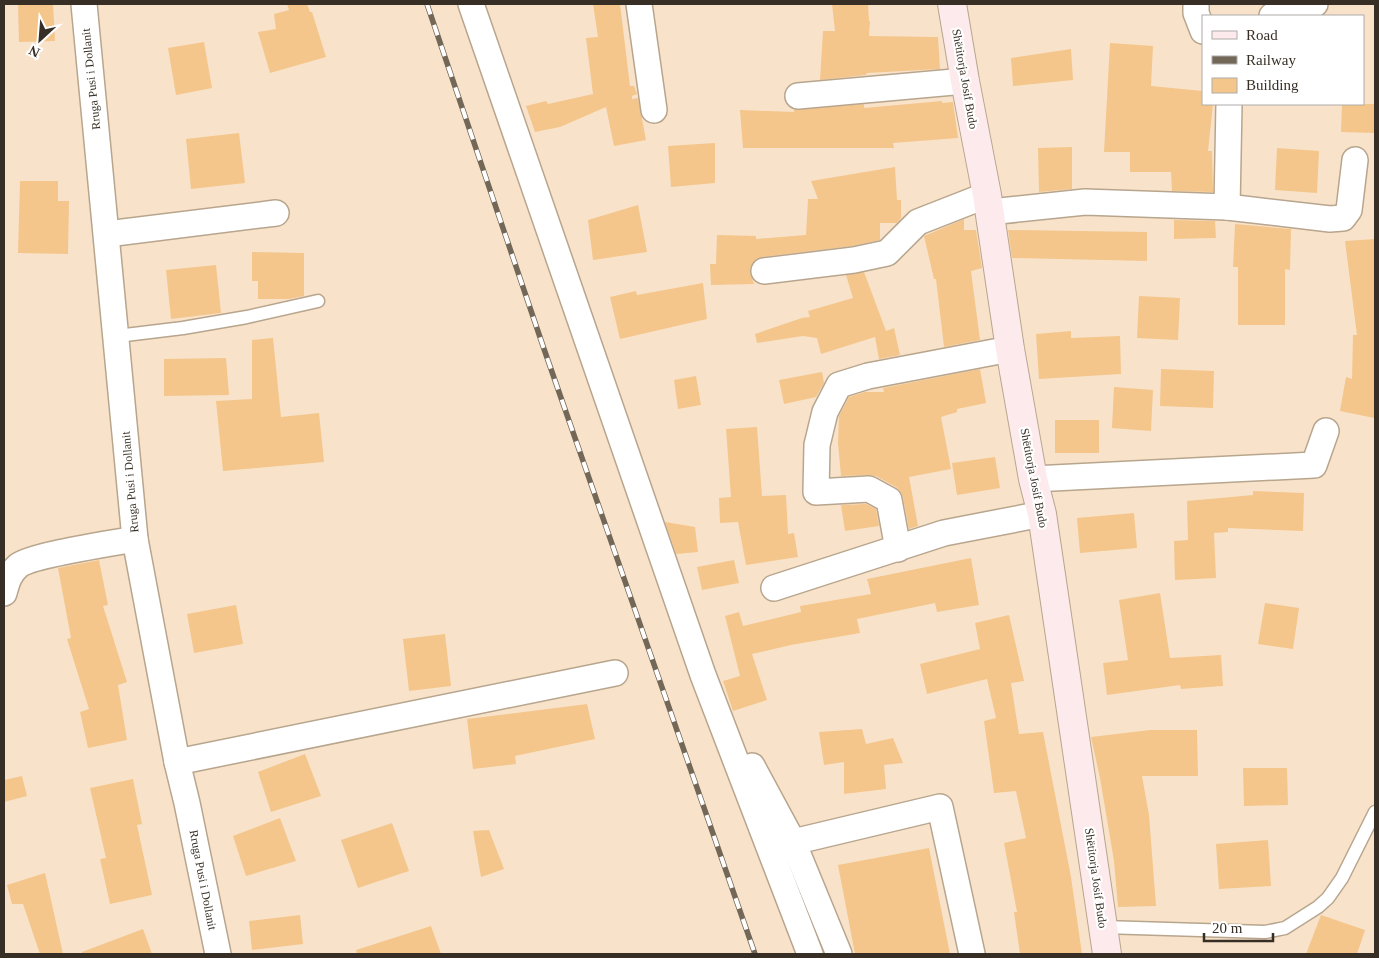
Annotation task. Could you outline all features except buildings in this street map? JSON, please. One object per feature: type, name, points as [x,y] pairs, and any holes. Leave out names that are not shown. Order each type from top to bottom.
[{"type":"main road","name":"Shëtitorja Josif Budo","points":[[952,4],[964,81],[989,204],[1010,349],[1033,479],[1042,514],[1107,954]]},
{"type":"street","name":"Rruga Pusi i Dollanit","points":[[84,4],[135,539],[177,762],[188,803],[218,954]]},
{"type":"street","points":[[471,4],[703,675],[810,954]]},
{"type":"street","points":[[639,4],[654,110]]},
{"type":"street","points":[[1196,4],[1196,13],[1202,28]]},
{"type":"street","points":[[1274,15],[1292,7],[1315,4]]},
{"type":"street","points":[[798,96],[964,81]]},
{"type":"street","points":[[1227,207],[1229,105]]},
{"type":"street","points":[[764,271],[854,260],[887,253],[918,222],[989,204],[1085,202],[1227,207],[1330,219],[1343,218],[1349,210],[1356,160]]},
{"type":"street","points":[[107,234],[276,213]]},
{"type":"street","points":[[898,549],[889,500],[869,489],[816,492],[817,445],[825,412],[839,385],[868,376],[1010,349]]},
{"type":"street","points":[[1033,479],[1314,465],[1326,431]]},
{"type":"street","points":[[774,588],[944,533],[1042,514]]},
{"type":"street","points":[[4,593],[8,578],[20,564],[36,558],[135,539]]},
{"type":"street","points":[[177,762],[615,673]]},
{"type":"street","points":[[752,766],[793,842],[839,954]]},
{"type":"street","points":[[793,842],[940,806],[972,954]]},
{"type":"lane","points":[[116,336],[248,318],[318,301]]},
{"type":"lane","points":[[1103,927],[1265,932],[1285,928],[1318,907],[1328,898],[1342,878],[1375,812]]},
{"type":"railway","points":[[427,4],[544,349],[755,954]]}]
